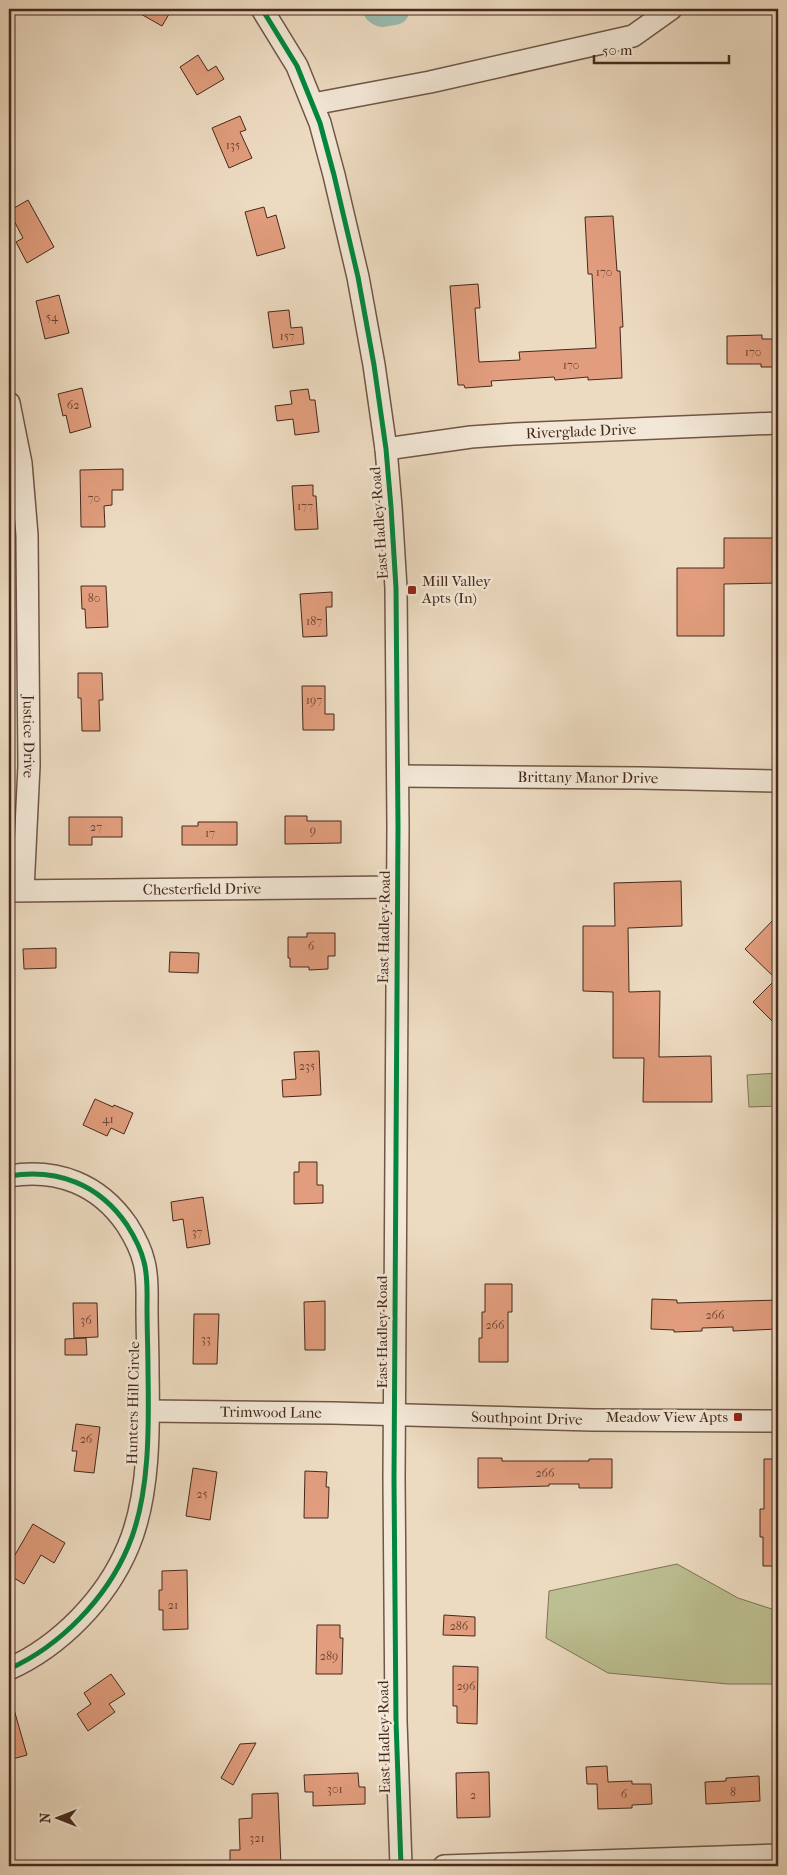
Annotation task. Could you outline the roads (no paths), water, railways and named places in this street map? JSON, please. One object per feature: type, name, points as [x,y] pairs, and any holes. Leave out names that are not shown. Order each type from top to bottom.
[{"type":"street","name":"East Hadley Road","points":[[262,9],[297,66],[313,104],[334,175],[356,268],[374,365],[386,449],[396,588],[398,776],[394,1414],[396,1721],[401,1866]]},
{"type":"street","points":[[313,104],[430,82],[633,36],[671,9]]},
{"type":"street","name":"Justice Drive","points":[[9,403],[23,477],[28,535],[29,766],[16,890]]},
{"type":"street","name":"Riverglade Drive","points":[[386,449],[536,432],[778,423]]},
{"type":"street","name":"Brittany Manor Drive","points":[[398,776],[778,781]]},
{"type":"street","name":"Chesterfield Drive","points":[[16,890],[397,887]]},
{"type":"street","name":"Hunters Hill Circle","points":[[9,1176],[40,1174],[65,1179],[86,1187],[111,1204],[131,1231],[142,1254],[146,1277],[149,1411],[142,1495],[134,1529],[122,1559],[106,1585],[79,1618],[36,1654],[9,1669]]},
{"type":"street","name":"Trimwood Lane","points":[[149,1411],[394,1414]]},
{"type":"street","name":"Southpoint Drive","points":[[394,1414],[592,1420],[778,1421]]},
{"type":"street","points":[[444,1866],[736,1861],[778,1855]]},
{"type":"waterway","points":[[379,9],[382,11],[394,9]]},
{"type":"place","name":"Mill Valley Apts (In)","points":[[412,590]]},
{"type":"place","name":"Meadow View Apts","points":[[738,1417]]}]
